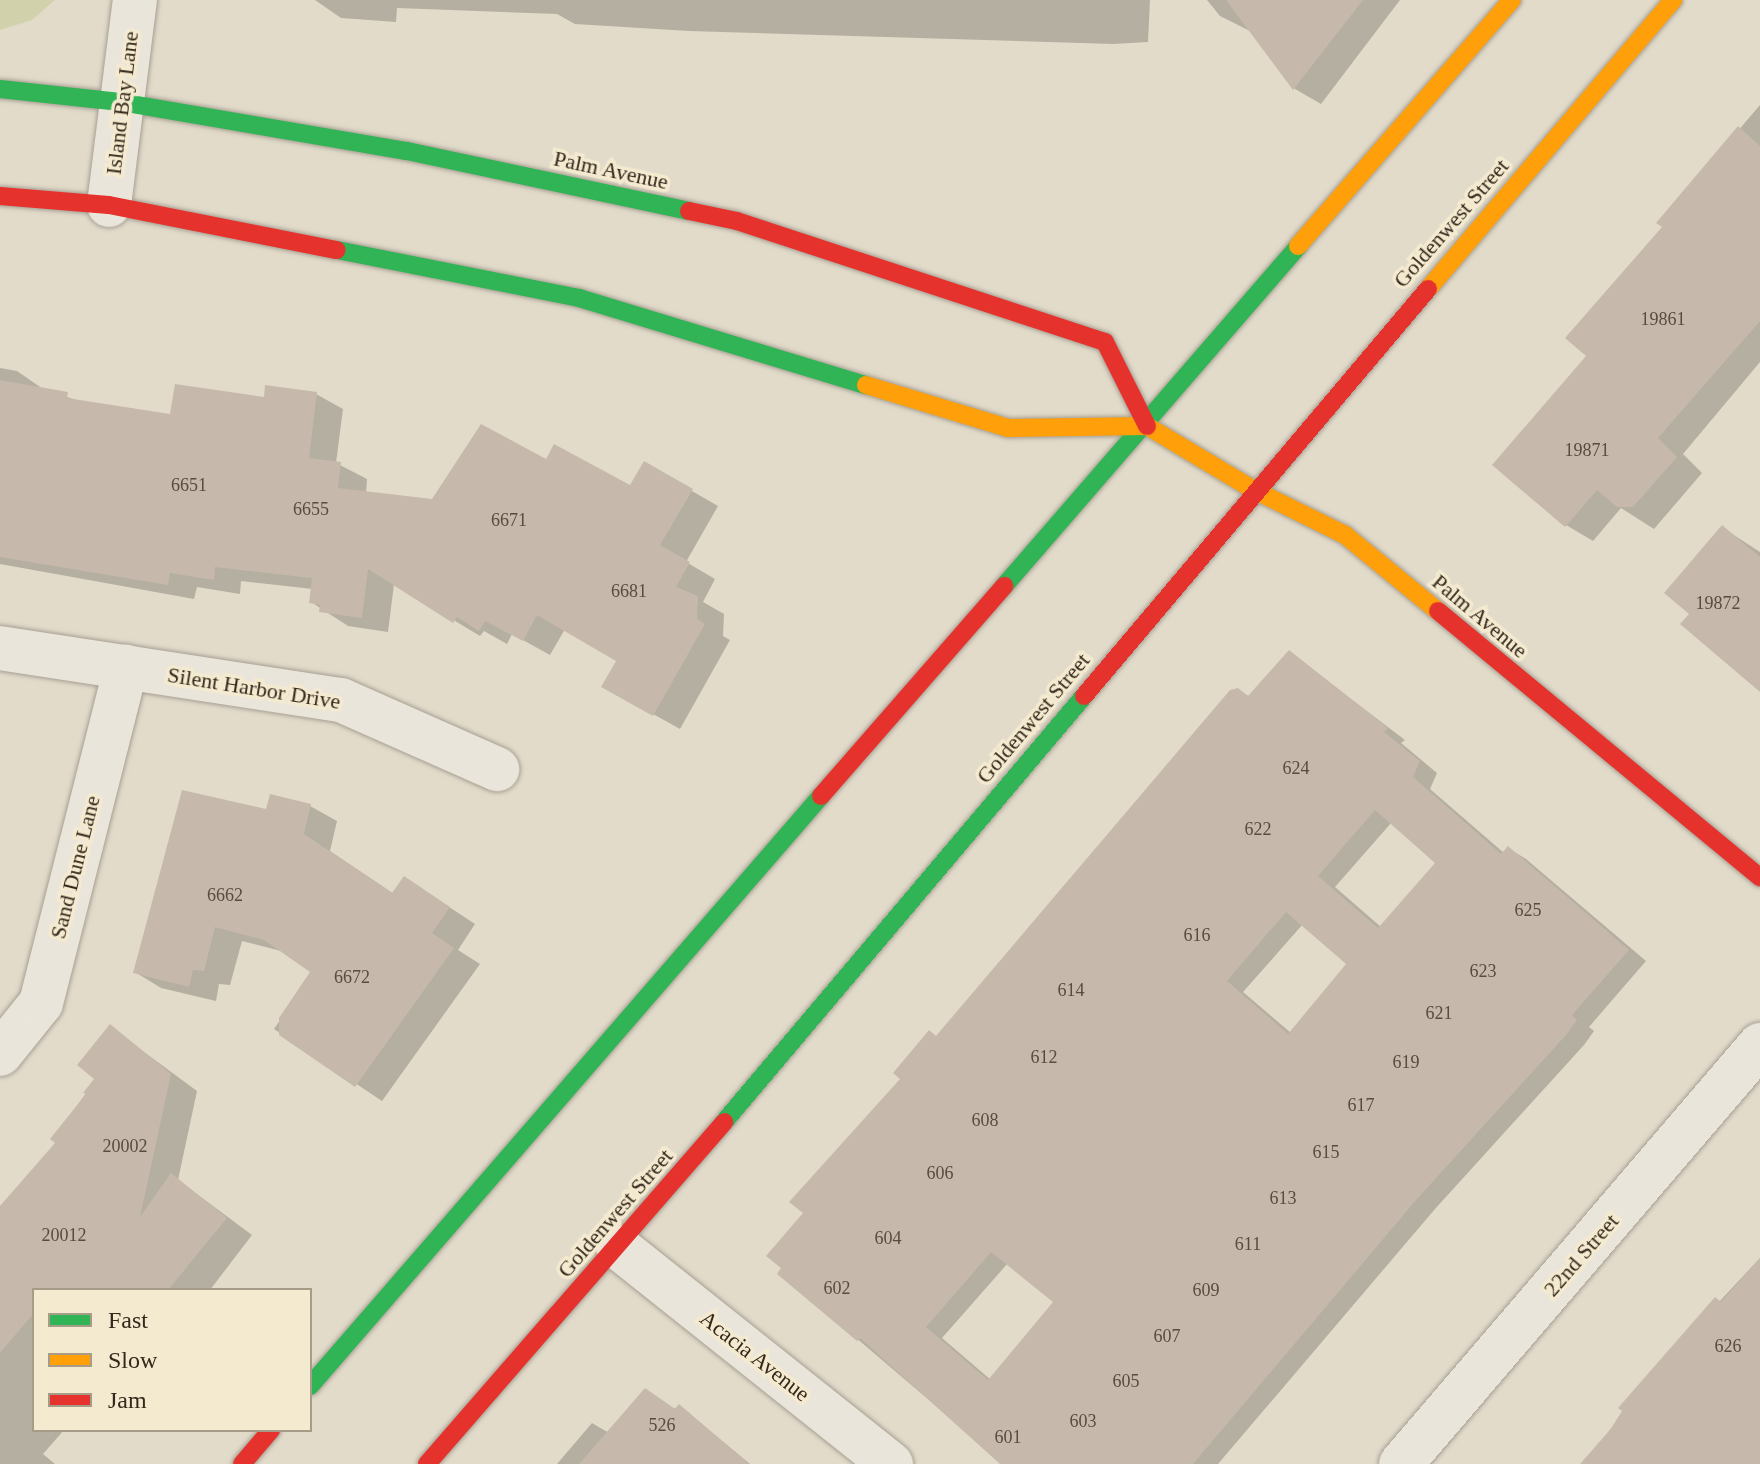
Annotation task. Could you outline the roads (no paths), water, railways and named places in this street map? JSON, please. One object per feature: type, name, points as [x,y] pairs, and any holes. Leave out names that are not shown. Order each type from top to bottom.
[{"type":"main road","points":[[312,1384],[1147,426],[1512,0]]},
{"type":"main road","name":"Goldenwest Street","points":[[427,1464],[618,1247],[1254,490],[1673,0]]},
{"type":"main road","name":"Palm Avenue","points":[[0,89],[120,102],[407,151],[737,221],[1105,342],[1147,426],[1254,490],[1345,535],[1760,877]]},
{"type":"main road","points":[[0,196],[109,205],[579,298],[1008,428],[1147,426]]},
{"type":"main road","points":[[242,1464],[269,1432]]},
{"type":"street","name":"Island Bay Lane","points":[[109,205],[135,0]]},
{"type":"street","name":"Silent Harbor Drive","points":[[0,648],[341,700],[497,769]]},
{"type":"street","name":"Sand Dune Lane","points":[[0,1054],[41,1003],[126,667]]},
{"type":"street","name":"22nd Street","points":[[1401,1464],[1760,1045]]},
{"type":"street","name":"Acacia Avenue","points":[[618,1247],[891,1464]]}]
